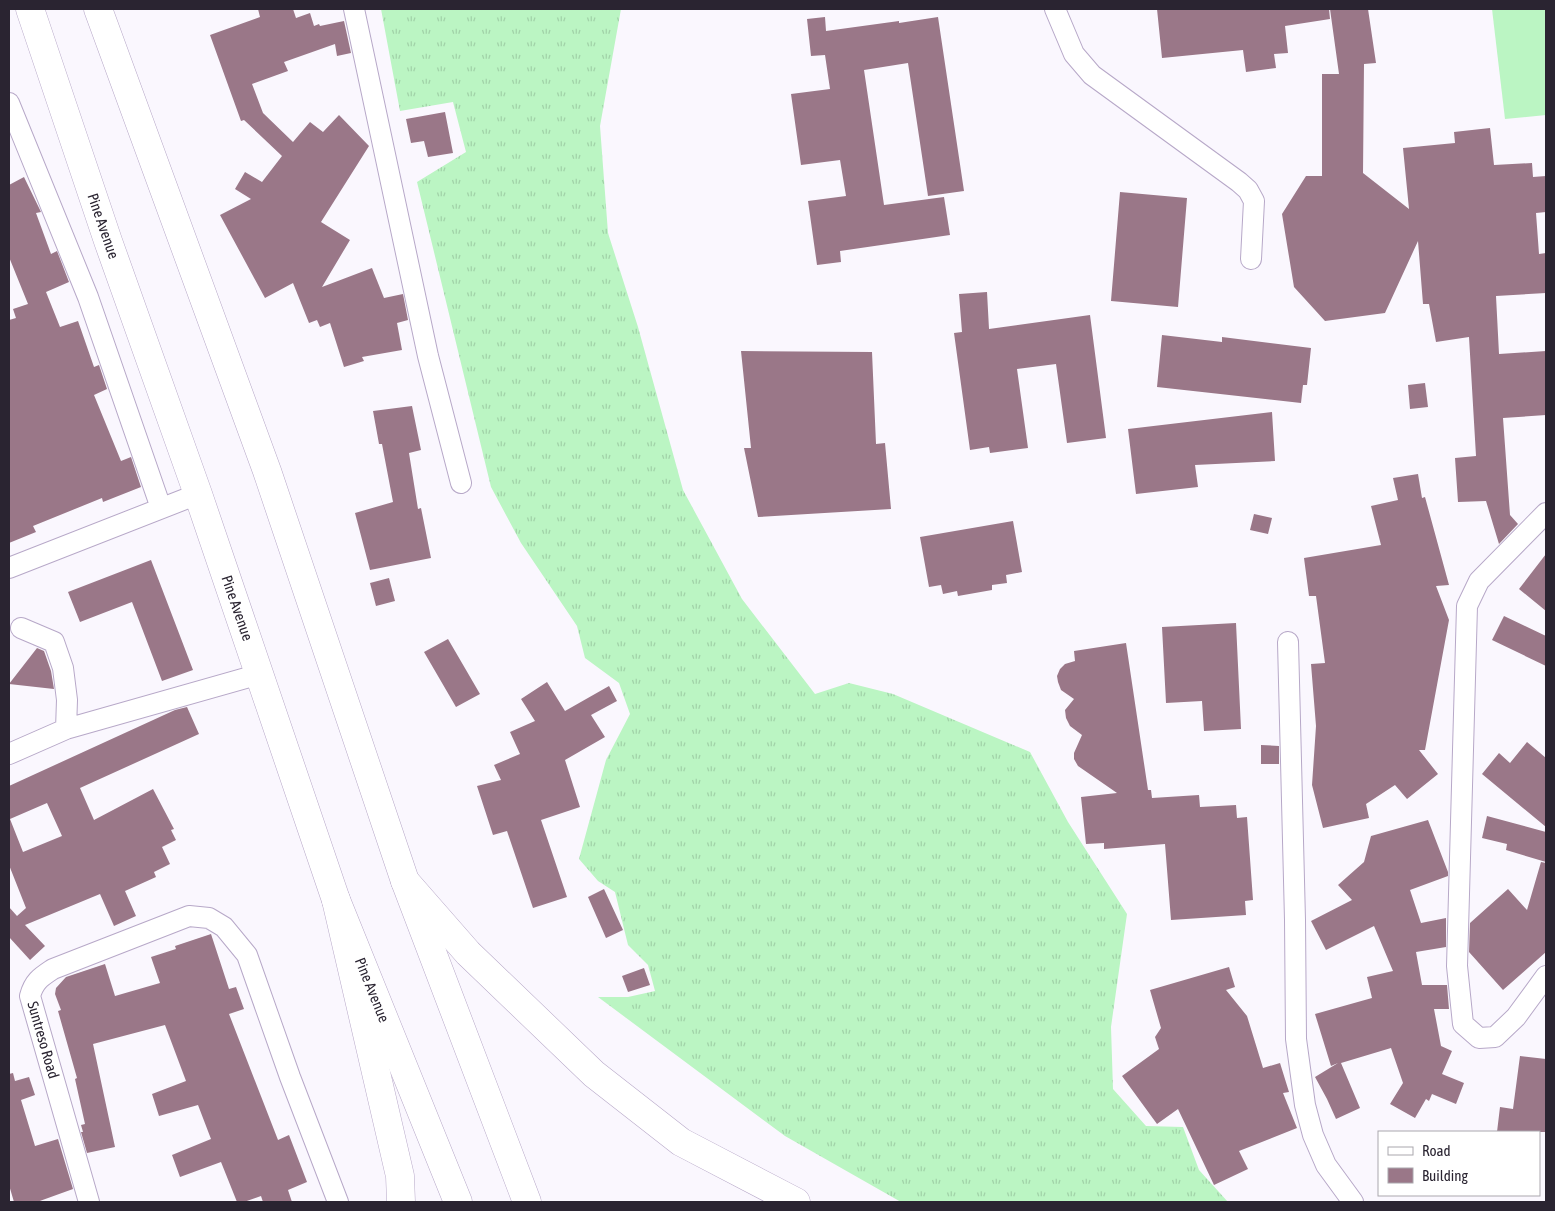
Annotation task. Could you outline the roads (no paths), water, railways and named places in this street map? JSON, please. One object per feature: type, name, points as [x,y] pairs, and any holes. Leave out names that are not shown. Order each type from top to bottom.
[{"type":"main road","name":"Pine Avenue","points":[[30,9],[108,242],[198,494],[336,900],[458,1202]]},
{"type":"main road","points":[[98,9],[268,471],[405,881],[528,1202]]},
{"type":"main road","points":[[405,881],[468,953],[594,1074],[681,1142],[796,1202]]},
{"type":"main road","points":[[336,900],[400,1176],[401,1202]]},
{"type":"street","points":[[354,9],[428,356],[461,483]]},
{"type":"street","points":[[1055,9],[1074,54],[1092,75],[1248,190],[1254,201],[1251,258]]},
{"type":"street","points":[[9,103],[88,297],[161,508]]},
{"type":"street","points":[[9,568],[198,494]]},
{"type":"street","points":[[1546,513],[1479,581],[1467,606],[1457,966],[1463,1024],[1479,1038],[1495,1038],[1516,1017],[1546,976]]},
{"type":"street","points":[[21,628],[54,642],[62,668],[67,700],[66,729]]},
{"type":"street","points":[[1288,642],[1296,1039],[1305,1105],[1312,1135],[1326,1165],[1353,1202]]},
{"type":"street","points":[[9,754],[66,729],[260,674]]},
{"type":"street","name":"Suntreso Road","points":[[90,1202],[30,996],[33,986],[52,969],[189,916],[209,918],[224,927],[247,955],[290,1077],[338,1202]]}]
